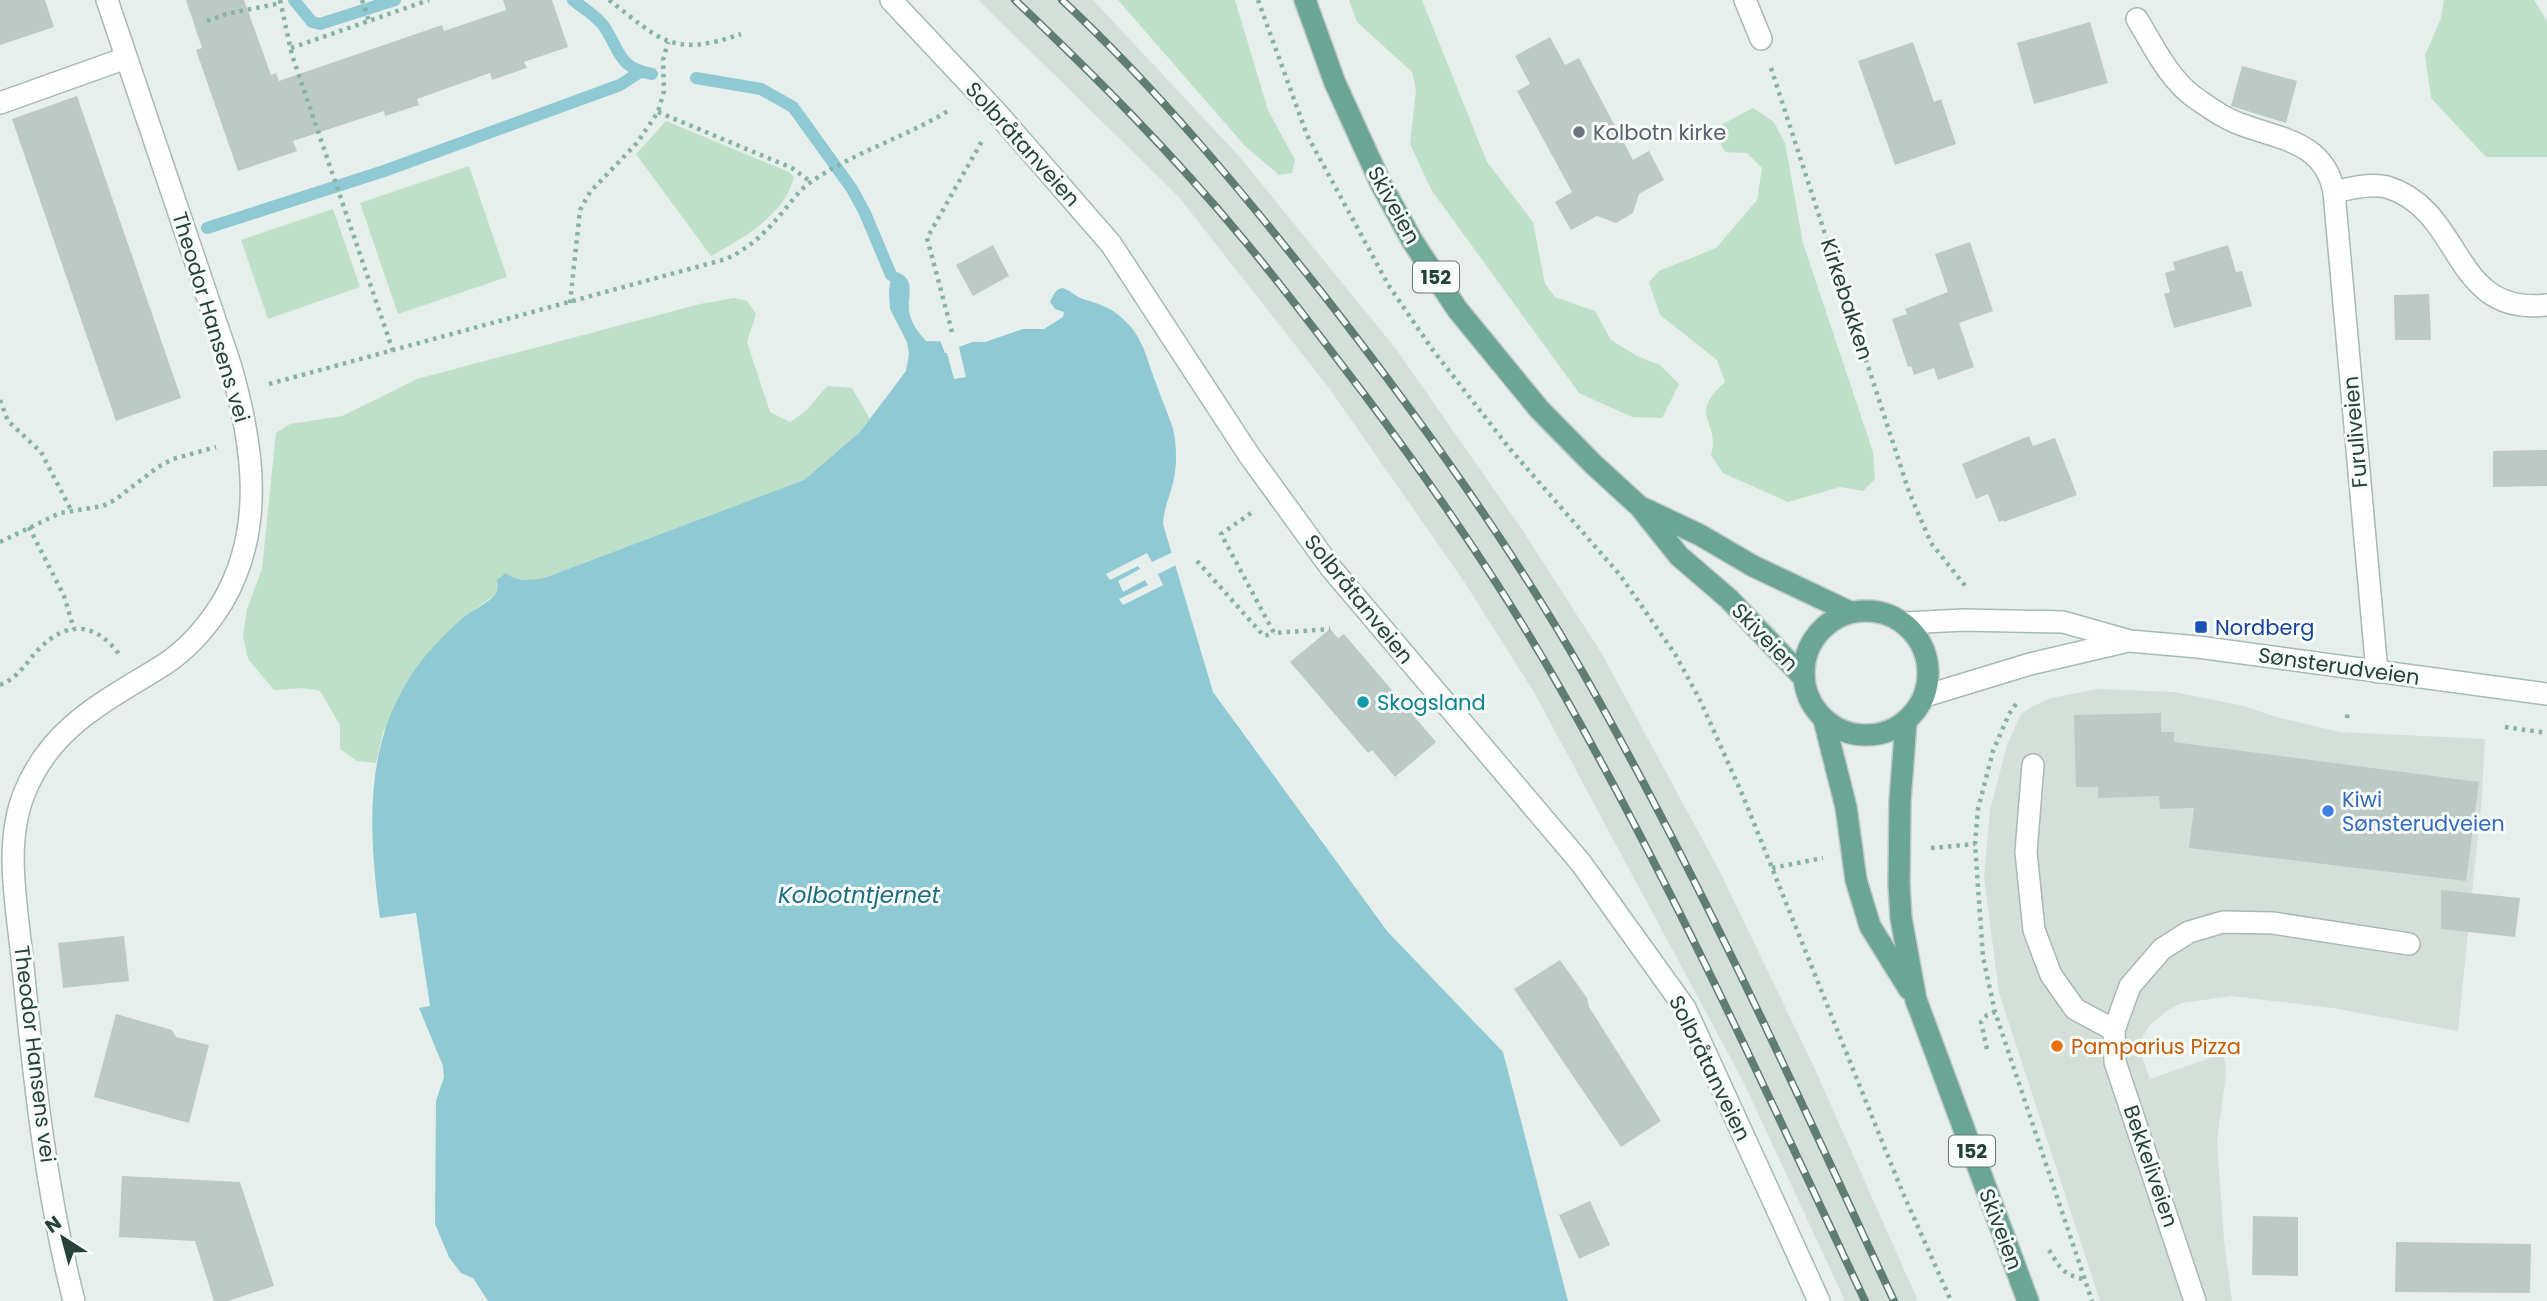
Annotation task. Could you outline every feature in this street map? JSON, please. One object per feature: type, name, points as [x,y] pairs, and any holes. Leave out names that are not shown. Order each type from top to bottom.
[{"type":"main road","name":"Skiveien","points":[[1305,0],[1335,83],[1382,186],[1413,242],[1457,309],[1539,409],[1640,507],[1679,556],[1729,599],[1803,677]]},
{"type":"main road","name":"Skiveien","points":[[1640,507],[1753,566],[1850,612]]},
{"type":"main road","name":"152","points":[[1850,612],[1869,610],[1887,614],[1904,623]]},
{"type":"main road","points":[[1803,677],[1806,656],[1815,636],[1831,621],[1850,612]]},
{"type":"main road","points":[[1824,720],[1843,732],[1865,736],[1886,733],[1906,722],[1917,710],[1925,696],[1930,676],[1927,656],[1918,638],[1904,623]]},
{"type":"main road","name":"152","points":[[1803,677],[1806,693],[1824,720]]},
{"type":"main road","name":"Skiveien","points":[[1824,720],[1846,807],[1856,880],[1870,926],[1916,1000]]},
{"type":"main road","name":"Skiveien","points":[[1906,722],[1900,801],[1899,884],[1901,918],[1916,1000],[2028,1301]]},
{"type":"street","name":"Theodor Hansens vei","points":[[74,1301],[62,1255],[37,1098],[15,875],[17,817],[29,784],[47,751],[92,710],[183,652],[201,634],[231,588],[241,566],[250,530],[252,490],[248,440],[238,392],[107,0]]},
{"type":"street","name":"Solbråtanveien","points":[[891,0],[998,113],[1111,244],[1249,456],[1331,568],[1581,863],[1685,1008],[1819,1301]]},
{"type":"street","points":[[1745,0],[1761,39]]},
{"type":"street","points":[[2137,19],[2167,68],[2190,94],[2220,116],[2309,150],[2326,168],[2334,192],[2357,187],[2385,187],[2412,198],[2436,221],[2465,266],[2492,296],[2511,304],[2530,307],[2547,305]]},
{"type":"street","points":[[0,103],[126,58]]},
{"type":"street","name":"Furuliveien","points":[[2334,192],[2377,672]]},
{"type":"street","name":"Sønsterudveien","points":[[1904,623],[1964,620],[2063,622],[2130,641],[2211,649],[2547,694]]},
{"type":"street","name":"Sønsterudveien","points":[[1925,696],[2031,664],[2130,641]]},
{"type":"street","points":[[2033,765],[2026,852],[2034,930],[2051,975],[2076,1009],[2114,1030],[2130,986],[2162,949],[2189,932],[2223,922],[2273,923],[2409,944]]},
{"type":"street","name":"Bekkeliveien","points":[[2114,1030],[2115,1062],[2195,1301]]},
{"type":"path","points":[[291,48],[368,18],[429,0]]},
{"type":"path","points":[[609,0],[654,35],[668,42],[691,46],[741,34]]},
{"type":"path","points":[[1258,0],[1307,135],[1389,286],[1479,411],[1599,549],[1649,615],[1675,654],[1699,698],[1772,868],[1902,1191],[1951,1301]]},
{"type":"path","points":[[362,1],[368,18]]},
{"type":"path","points":[[207,21],[280,2],[291,48],[393,351]]},
{"type":"path","name":"Kirkebakken","points":[[1761,39],[1909,492],[1931,543],[1966,588]]},
{"type":"path","points":[[570,303],[580,210],[590,192],[637,144],[658,112],[664,91],[663,60],[668,42]]},
{"type":"path","points":[[238,392],[706,266],[740,253],[765,233],[811,182],[848,161],[900,138],[978,92]]},
{"type":"path","points":[[658,112],[792,167],[811,182]]},
{"type":"path","points":[[952,332],[927,239],[998,113]]},
{"type":"path","points":[[1,400],[8,421],[41,452],[71,510]]},
{"type":"path","points":[[0,542],[71,510],[103,506],[116,500],[149,473],[173,459],[248,440]]},
{"type":"path","points":[[1274,633],[1221,534],[1278,495]]},
{"type":"path","points":[[29,527],[64,596],[74,629]]},
{"type":"path","points":[[1198,561],[1264,636],[1330,629]]},
{"type":"path","points":[[0,685],[15,677],[51,638],[65,631],[83,628],[96,631],[109,640],[137,681]]},
{"type":"path","points":[[2024,698],[2009,714],[1993,751],[1978,808],[1975,844],[1983,957],[1995,1012],[2092,1301]]},
{"type":"path","points":[[2347,718],[2348,710]]},
{"type":"path","points":[[2505,727],[2547,733]]},
{"type":"path","points":[[1929,848],[1975,844]]},
{"type":"path","points":[[1772,868],[1825,858]]},
{"type":"path","points":[[1987,1049],[1981,1022],[1987,1015],[1995,1012]]},
{"type":"path","points":[[2049,1250],[2060,1268],[2069,1276],[2087,1280]]},
{"type":"shaded area","points":[[978,0],[1093,0],[1238,155],[1396,349],[1521,528],[1602,654],[1719,870],[1813,1065],[1918,1301],[1845,1301],[1744,1083],[1535,694],[1465,583],[1329,388],[1178,196]]},
{"type":"shaded area","points":[[2098,689],[2174,692],[2244,706],[2276,717],[2340,732],[2485,739],[2482,796],[2458,1031],[2332,1008],[2231,996],[2182,1003],[2168,1010],[2149,1026],[2138,1045],[2150,1079],[2224,1053],[2226,1074],[2217,1141],[2224,1241],[2232,1301],[2100,1301],[1999,993],[1984,877],[1990,810],[2007,745],[2021,714],[2033,706],[2051,698]]},
{"type":"green space","points":[[1118,0],[1235,0],[1268,110],[1295,160],[1292,173],[1279,175],[1245,146]]},
{"type":"green space","points":[[1349,0],[1422,0],[1487,162],[1533,222],[1545,284],[1555,297],[1595,311],[1611,340],[1637,356],[1660,365],[1679,384],[1662,418],[1632,417],[1579,393],[1432,191],[1410,144],[1416,90],[1412,72],[1357,22]]},
{"type":"green space","points":[[2444,0],[2534,0],[2547,21],[2547,157],[2486,157],[2431,98],[2425,55],[2441,18]]},
{"type":"green space","points":[[1753,108],[1774,122],[1785,143],[1803,243],[1873,452],[1875,479],[1863,491],[1840,487],[1788,502],[1723,473],[1711,455],[1712,434],[1706,411],[1708,403],[1725,382],[1717,360],[1660,315],[1649,282],[1659,271],[1716,248],[1757,200],[1762,168],[1747,153],[1725,152],[1717,136],[1721,125]]},
{"type":"green space","points":[[666,121],[789,172],[794,177],[789,191],[772,214],[749,233],[711,256],[636,154]]},
{"type":"green space","points":[[469,166],[507,277],[398,314],[360,203]]},
{"type":"green space","points":[[333,209],[360,287],[268,319],[241,240]]},
{"type":"green space","points":[[734,298],[747,301],[756,314],[747,342],[770,412],[790,422],[806,411],[827,386],[852,388],[870,419],[860,432],[804,480],[544,578],[519,579],[506,573],[495,595],[465,616],[383,732],[376,763],[357,761],[340,749],[340,725],[320,691],[303,688],[274,690],[248,659],[243,636],[247,609],[262,569],[276,433],[290,424],[342,416],[417,379],[700,304]]},
{"type":"water","name":"Kolbotntjernet","points":[[897,272],[907,279],[910,289],[910,315],[926,341],[985,342],[1023,329],[1044,329],[1063,317],[1064,312],[1055,309],[1050,302],[1061,288],[1113,311],[1134,331],[1145,352],[1173,429],[1176,467],[1163,524],[1213,692],[1387,931],[1503,1052],[1568,1301],[488,1301],[473,1278],[461,1273],[449,1257],[435,1224],[436,1101],[444,1077],[443,1066],[419,1008],[430,1006],[416,913],[380,918],[376,887],[373,794],[384,734],[395,705],[410,677],[428,653],[464,617],[495,595],[497,580],[506,573],[519,579],[544,578],[804,480],[860,432],[906,371],[909,354],[907,342],[890,309],[891,275]]},
{"type":"pier","points":[[939,338],[974,338],[975,341],[959,347],[966,377],[954,379],[947,353]]},
{"type":"pier","points":[[1173,544],[1178,564],[1158,574],[1163,585],[1123,605],[1119,599],[1148,585],[1145,580],[1123,592],[1118,581],[1140,569],[1138,566],[1110,580],[1106,574],[1147,553],[1152,562],[1173,552],[1170,546]]},
{"type":"building","points":[[0,0],[45,0],[54,27],[0,45]]},
{"type":"building","points":[[186,0],[244,0],[271,75],[276,73],[279,81],[442,25],[444,31],[506,10],[503,0],[552,0],[568,47],[524,62],[527,68],[492,80],[490,73],[417,99],[419,105],[385,116],[384,111],[293,141],[297,151],[238,171],[196,50],[202,48]]},
{"type":"building","points":[[2090,22],[2108,83],[2034,104],[2017,43]]},
{"type":"building","name":"Kolbotn kirke","points":[[1550,37],[1565,65],[1579,58],[1633,160],[1649,151],[1664,180],[1639,194],[1633,213],[1616,223],[1597,216],[1571,230],[1555,202],[1572,192],[1517,91],[1530,84],[1515,56]]},
{"type":"building","points":[[1913,42],[1934,102],[1941,99],[1956,144],[1895,165],[1858,61]]},
{"type":"building","points":[[2242,66],[2297,81],[2286,123],[2231,106]]},
{"type":"building","points":[[77,96],[181,398],[116,421],[12,119]]},
{"type":"building","points":[[1970,242],[1993,311],[1959,323],[1974,367],[1938,380],[1934,368],[1914,375],[1911,366],[1908,367],[1892,319],[1907,314],[1905,309],[1948,292],[1935,254]]},
{"type":"building","points":[[993,245],[1009,276],[973,296],[956,265]]},
{"type":"building","points":[[2228,245],[2236,272],[2242,271],[2252,306],[2174,328],[2164,294],[2170,292],[2165,273],[2175,270],[2173,262]]},
{"type":"building","points":[[2429,294],[2431,340],[2395,340],[2394,295]]},
{"type":"building","points":[[2029,436],[2033,446],[2055,438],[2077,495],[1999,522],[1988,494],[1976,499],[1962,464]]},
{"type":"building","points":[[2547,450],[2547,486],[2493,487],[2493,451]]},
{"type":"building","name":"Skogsland","points":[[1330,629],[1338,638],[1344,634],[1436,742],[1395,777],[1372,750],[1368,753],[1290,662]]},
{"type":"building","points":[[2161,713],[2161,732],[2174,732],[2174,742],[2479,782],[2466,881],[2189,848],[2194,808],[2160,809],[2159,796],[2098,798],[2098,787],[2076,787],[2074,715]]},
{"type":"building","points":[[2441,890],[2520,898],[2515,937],[2441,929]]},
{"type":"building","points":[[124,936],[129,981],[63,988],[58,943]]},
{"type":"building","points":[[1560,960],[1587,998],[1589,1007],[1661,1121],[1621,1147],[1514,989]]},
{"type":"building","points":[[116,1014],[172,1030],[176,1037],[209,1045],[189,1123],[94,1097]]},
{"type":"building","points":[[122,1176],[240,1182],[274,1286],[228,1301],[214,1301],[195,1241],[119,1237]]},
{"type":"building","points":[[1590,1201],[1610,1245],[1579,1259],[1559,1215]]},
{"type":"building","points":[[2253,1216],[2298,1217],[2298,1276],[2252,1275]]},
{"type":"building","points":[[2396,1242],[2531,1244],[2530,1293],[2395,1292]]},
{"type":"waterway","points":[[294,0],[312,22],[320,24],[395,0]]},
{"type":"waterway","points":[[573,0],[603,25],[626,62],[652,74]]},
{"type":"waterway","points":[[207,228],[384,171],[620,85],[640,72]]},
{"type":"waterway","points":[[696,78],[761,89],[793,107],[852,189],[891,275]]},
{"type":"railway","points":[[1015,0],[1161,146],[1259,258],[1391,430],[1494,579],[1564,695],[1683,919],[1865,1301]]},
{"type":"railway","points":[[1062,0],[1167,106],[1295,259],[1430,436],[1527,579],[1628,754],[1708,908],[1894,1301]]},
{"type":"place","name":"Kolbotn kirke","points":[[1579,132]]},
{"type":"place","name":"Nordberg","points":[[2201,627]]},
{"type":"place","name":"Skogsland","points":[[1363,702]]},
{"type":"place","name":"Kiwi Sønsterudveien","points":[[2328,811]]},
{"type":"place","name":"Pamparius Pizza","points":[[2057,1046]]}]
